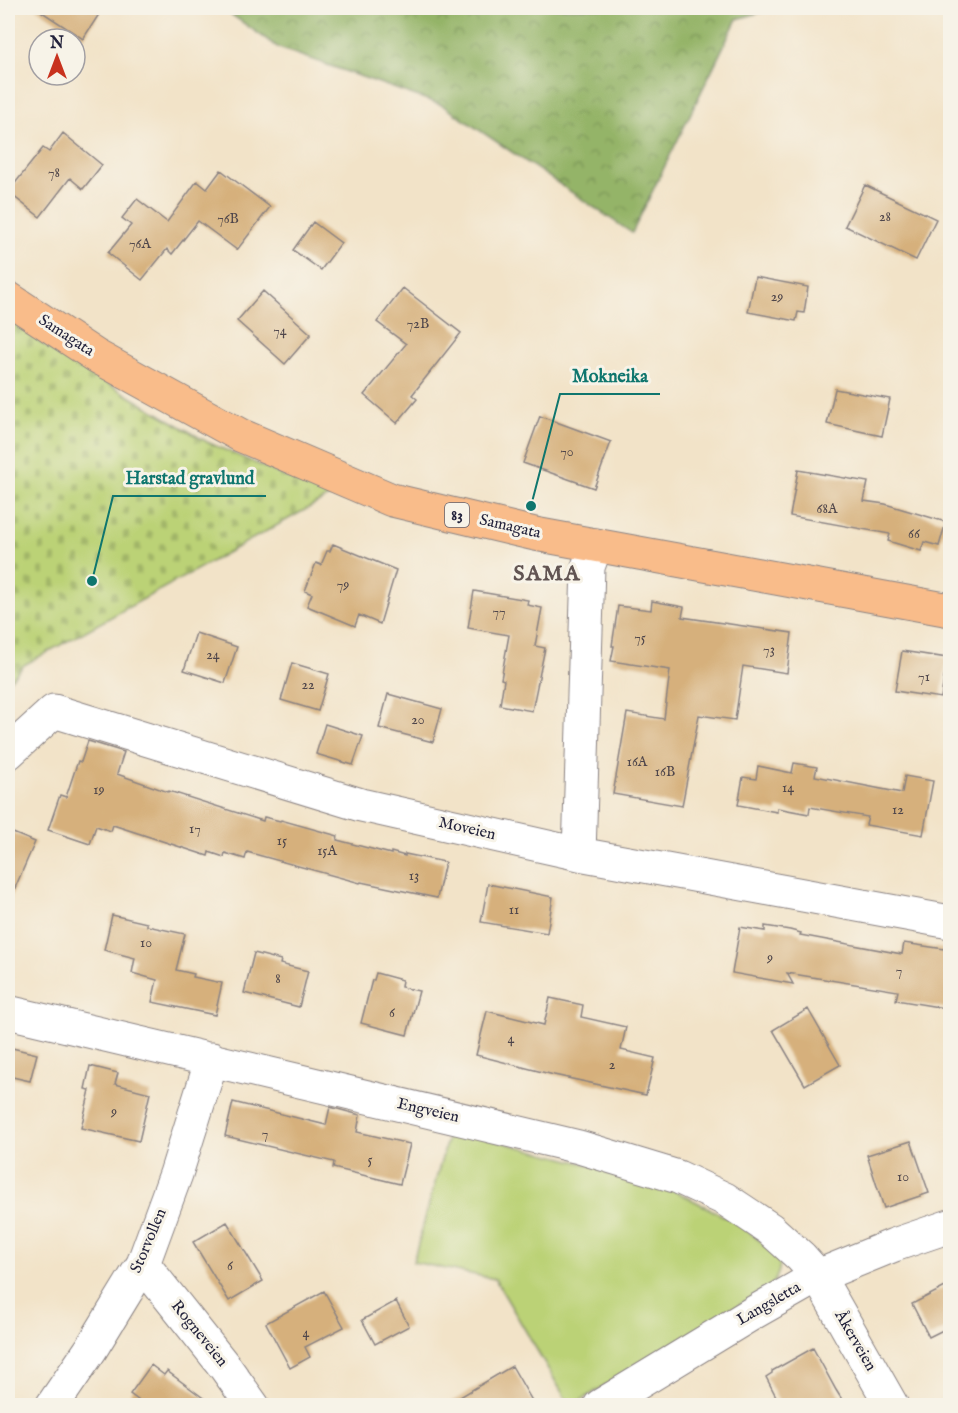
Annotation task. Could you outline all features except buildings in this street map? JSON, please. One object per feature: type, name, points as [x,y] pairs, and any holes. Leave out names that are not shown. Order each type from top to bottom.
[{"type":"highway","name":"Samagata","points":[[8,298],[96,356],[240,435],[393,500],[524,531],[951,610]]},
{"type":"street","points":[[579,854],[588,567],[596,545]]},
{"type":"street","name":"Moveien","points":[[8,753],[54,711],[361,805],[579,854],[951,922]]},
{"type":"street","name":"Engveien","points":[[8,1012],[579,1147],[678,1177],[725,1199],[770,1229],[818,1276]]},
{"type":"street","name":"Storvollen","points":[[52,1406],[92,1349],[143,1264],[176,1174],[212,1059]]},
{"type":"street","name":"Langsletta","points":[[600,1406],[818,1276],[894,1245],[951,1226]]},
{"type":"street","name":"Rogneveien","points":[[143,1264],[253,1406]]},
{"type":"street","name":"Åkerveien","points":[[818,1276],[892,1406]]},
{"type":"green space","points":[[222,8],[776,8],[737,19],[632,233],[442,105],[279,48]]},
{"type":"green space","points":[[8,319],[53,351],[207,442],[330,496],[24,665],[8,682]]},
{"type":"green space","points":[[450,1129],[660,1183],[741,1225],[780,1258],[777,1276],[771,1286],[570,1406],[495,1279],[413,1262]]},
{"type":"place","name":"Mokneika","points":[[531,506]]},
{"type":"place","name":"Harstad gravlund","points":[[92,581]]},
{"type":"district","name":"SAMA","points":[[547,574]]}]
